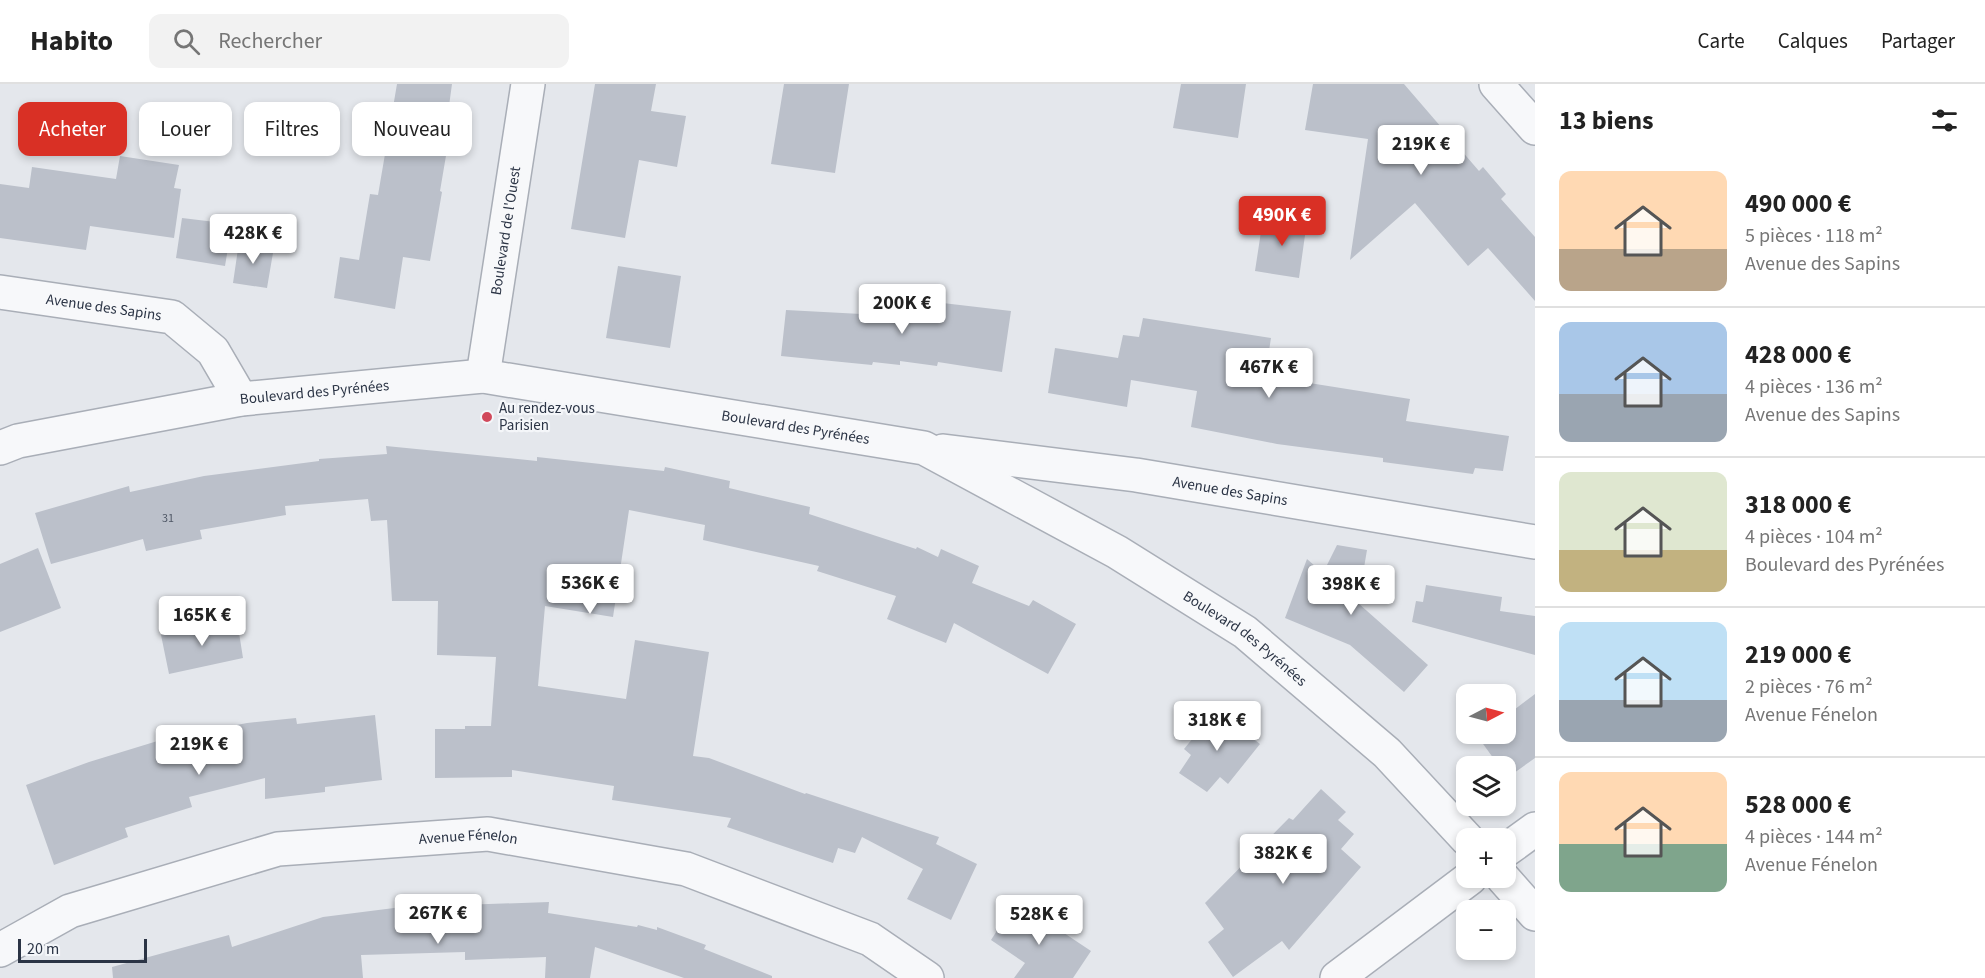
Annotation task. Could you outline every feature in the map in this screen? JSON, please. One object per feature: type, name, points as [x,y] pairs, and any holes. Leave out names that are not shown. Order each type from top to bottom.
[{"type":"street","name":"Boulevard de l'Ouest","points":[[483,376],[528,84]]},
{"type":"street","points":[[1496,84],[1535,128]]},
{"type":"street","name":"Avenue des Sapins","points":[[0,292],[171,317],[213,351],[242,399]]},
{"type":"street","name":"Boulevard des Pyrénées","points":[[0,448],[18,441],[242,399],[483,376],[924,448],[1116,552],[1245,632],[1387,753],[1457,828]]},
{"type":"street","name":"Avenue des Sapins","points":[[924,448],[1136,475],[1535,543]]},
{"type":"street","points":[[1516,843],[1535,829]]},
{"type":"street","name":"Avenue Fénelon","points":[[0,950],[70,911],[278,849],[488,834],[686,869],[870,939],[927,978]]},
{"type":"street","points":[[1337,978],[1457,888]]},
{"type":"street","points":[[1512,888],[1535,914]]},
{"type":"building","points":[[397,84],[452,84],[450,102],[394,102]]},
{"type":"building","points":[[595,84],[656,84],[651,111],[686,116],[677,167],[639,160],[625,238],[571,229]]},
{"type":"building","points":[[784,84],[849,84],[835,173],[771,164]]},
{"type":"building","points":[[1181,84],[1246,84],[1238,138],[1173,128]]},
{"type":"building","points":[[1313,84],[1404,84],[1479,171],[1483,167],[1506,194],[1501,199],[1535,237],[1535,301],[1488,248],[1468,266],[1415,203],[1350,260],[1368,139],[1305,130]]},
{"type":"building","points":[[120,156],[179,165],[174,188],[181,189],[174,238],[90,226],[86,250],[0,238],[0,184],[29,188],[32,167],[116,179]]},
{"type":"building","points":[[385,156],[446,156],[430,261],[403,257],[395,309],[334,298],[340,257],[359,260],[370,194],[378,195]]},
{"type":"building","points":[[1275,216],[1307,221],[1299,278],[1255,271],[1262,225],[1273,227]]},
{"type":"building","points":[[182,218],[232,224],[225,266],[176,258]]},
{"type":"building","points":[[239,242],[274,247],[267,288],[233,283]]},
{"type":"building","points":[[618,266],[681,276],[670,348],[606,338]]},
{"type":"building","points":[[883,296],[1011,311],[1002,372],[938,362],[937,366],[900,361],[900,365],[873,362],[872,365],[781,356],[786,310],[880,315]]},
{"type":"building","points":[[1143,318],[1271,338],[1265,376],[1410,399],[1406,421],[1509,436],[1503,471],[1475,468],[1473,474],[1383,462],[1383,458],[1277,444],[1191,427],[1197,391],[1131,380],[1127,407],[1048,393],[1055,348],[1118,358],[1123,335],[1139,337]]},
{"type":"building","points":[[386,446],[537,461],[537,457],[664,471],[665,467],[730,481],[729,488],[810,507],[809,514],[916,549],[917,547],[938,557],[941,549],[979,566],[972,583],[1029,606],[1033,600],[1076,624],[1048,674],[954,623],[946,643],[887,619],[896,596],[817,571],[819,566],[703,540],[705,525],[629,510],[613,617],[545,606],[538,686],[626,699],[635,640],[709,652],[693,756],[709,758],[805,794],[939,837],[936,844],[977,864],[951,920],[907,899],[923,869],[862,837],[855,853],[838,848],[833,863],[727,827],[731,818],[612,800],[614,786],[512,770],[512,777],[435,778],[435,729],[491,726],[496,657],[437,655],[438,601],[392,601],[387,520],[371,521],[368,499],[285,506],[286,515],[200,530],[202,539],[146,551],[143,539],[51,564],[35,513],[129,486],[130,492],[204,476],[319,461],[319,459],[387,454]]},
{"type":"building","points":[[1337,545],[1367,550],[1358,603],[1428,665],[1404,692],[1350,645],[1285,618],[1307,559],[1323,573]]},
{"type":"building","points":[[38,548],[61,608],[0,632],[0,564]]},
{"type":"building","points":[[1426,585],[1502,597],[1500,611],[1535,616],[1535,655],[1412,622],[1416,601],[1423,602]]},
{"type":"building","points":[[237,620],[243,658],[169,674],[161,635]]},
{"type":"building","points":[[1535,694],[1535,758],[1516,772],[1516,756],[1492,756],[1483,744],[1516,744],[1516,708]]},
{"type":"building","points":[[1216,710],[1260,744],[1228,784],[1220,777],[1207,792],[1179,773],[1191,755],[1184,749]]},
{"type":"building","points":[[375,715],[382,780],[325,787],[325,792],[265,799],[265,778],[189,797],[192,807],[125,828],[128,837],[54,865],[26,785],[89,762],[164,739],[247,723],[296,718],[297,724]]},
{"type":"building","points":[[1321,789],[1346,812],[1338,820],[1354,834],[1341,849],[1361,867],[1289,950],[1282,941],[1233,977],[1208,942],[1224,929],[1205,903],[1289,818],[1293,820]]},
{"type":"building","points":[[1016,901],[1091,951],[1073,978],[1014,978],[1025,963],[991,940]]},
{"type":"building","points":[[549,902],[548,913],[637,927],[638,925],[657,930],[657,927],[706,945],[704,949],[772,976],[772,978],[684,978],[595,947],[590,978],[545,978],[546,957],[465,960],[465,952],[361,955],[363,978],[113,978],[112,967],[229,935],[232,947],[323,917],[402,907]]},
{"type":"place","name":"Au rendez-vous Parisien","points":[[487,417]]}]
